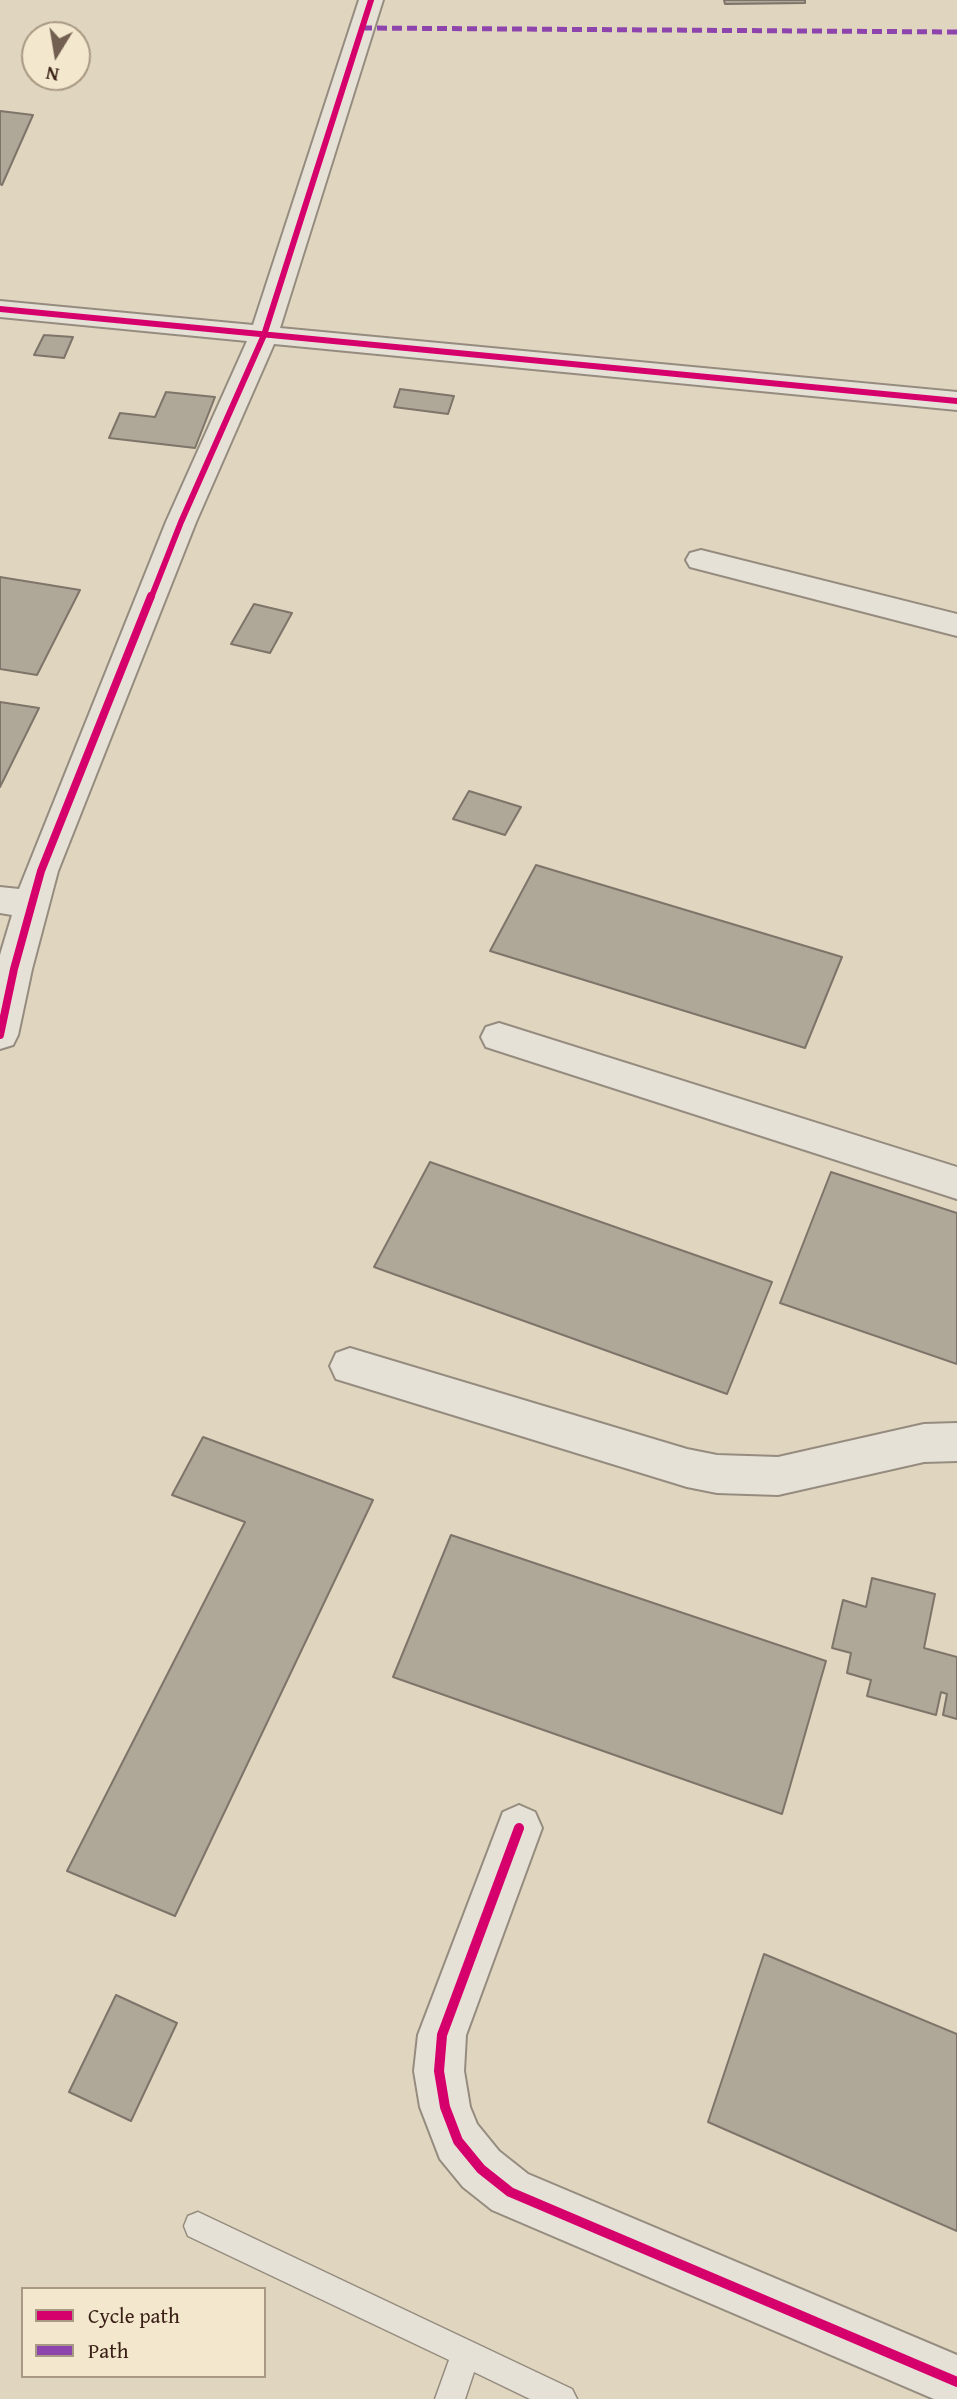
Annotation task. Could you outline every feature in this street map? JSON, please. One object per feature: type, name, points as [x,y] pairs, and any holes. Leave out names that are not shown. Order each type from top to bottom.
[{"type":"street","points":[[0,1035],[14,969],[16,902],[41,871],[181,522],[264,335],[371,0]]},
{"type":"street","points":[[0,309],[957,401]]},
{"type":"street","points":[[701,560],[957,625]]},
{"type":"street","points":[[499,1037],[957,1183]]},
{"type":"street","points":[[350,1366],[687,1468],[717,1474],[778,1476],[924,1443],[957,1442]]},
{"type":"street","points":[[519,1828],[442,2035],[441,2083],[444,2107],[458,2141],[481,2169],[510,2192],[957,2382]]},
{"type":"lane","points":[[198,2226],[562,2399]]},
{"type":"lane","points":[[450,2399],[466,2353]]},
{"type":"building","points":[[724,0],[805,0],[805,3],[725,4]]},
{"type":"building","points":[[0,111],[33,115],[2,185],[0,184]]},
{"type":"building","points":[[44,335],[73,337],[64,358],[34,355]]},
{"type":"building","points":[[400,389],[454,396],[448,414],[394,407]]},
{"type":"building","points":[[166,392],[215,397],[195,448],[109,438],[120,413],[155,417]]},
{"type":"building","points":[[0,577],[80,590],[37,675],[0,669]]},
{"type":"building","points":[[254,604],[292,613],[270,653],[231,644]]},
{"type":"building","points":[[0,702],[39,708],[0,787]]},
{"type":"building","points":[[469,791],[521,807],[505,835],[453,819]]},
{"type":"building","points":[[536,865],[842,957],[805,1048],[490,951]]},
{"type":"building","points":[[430,1162],[772,1282],[727,1394],[374,1267]]},
{"type":"building","points":[[831,1172],[957,1213],[957,1364],[780,1303]]},
{"type":"building","points":[[203,1437],[373,1500],[175,1916],[67,1871],[245,1522],[172,1495]]},
{"type":"building","points":[[451,1535],[826,1661],[782,1814],[393,1677]]},
{"type":"building","points":[[872,1578],[935,1594],[924,1648],[957,1657],[957,1719],[943,1715],[947,1694],[941,1692],[936,1715],[867,1696],[871,1680],[847,1673],[851,1653],[832,1648],[843,1600],[866,1607]]},
{"type":"building","points":[[764,1954],[957,2034],[957,2231],[708,2122]]},
{"type":"building","points":[[116,1995],[177,2023],[131,2121],[69,2092]]},
{"type":"marked path","points":[[362,28],[957,32]]},
{"type":"cycle path","points":[[0,1035],[14,969],[41,871],[181,522],[264,335],[371,0]]},
{"type":"cycle path","points":[[0,309],[957,401]]},
{"type":"cycle path","points":[[519,1828],[442,2035],[439,2071],[445,2107],[458,2141],[481,2169],[510,2192],[957,2382]]}]
